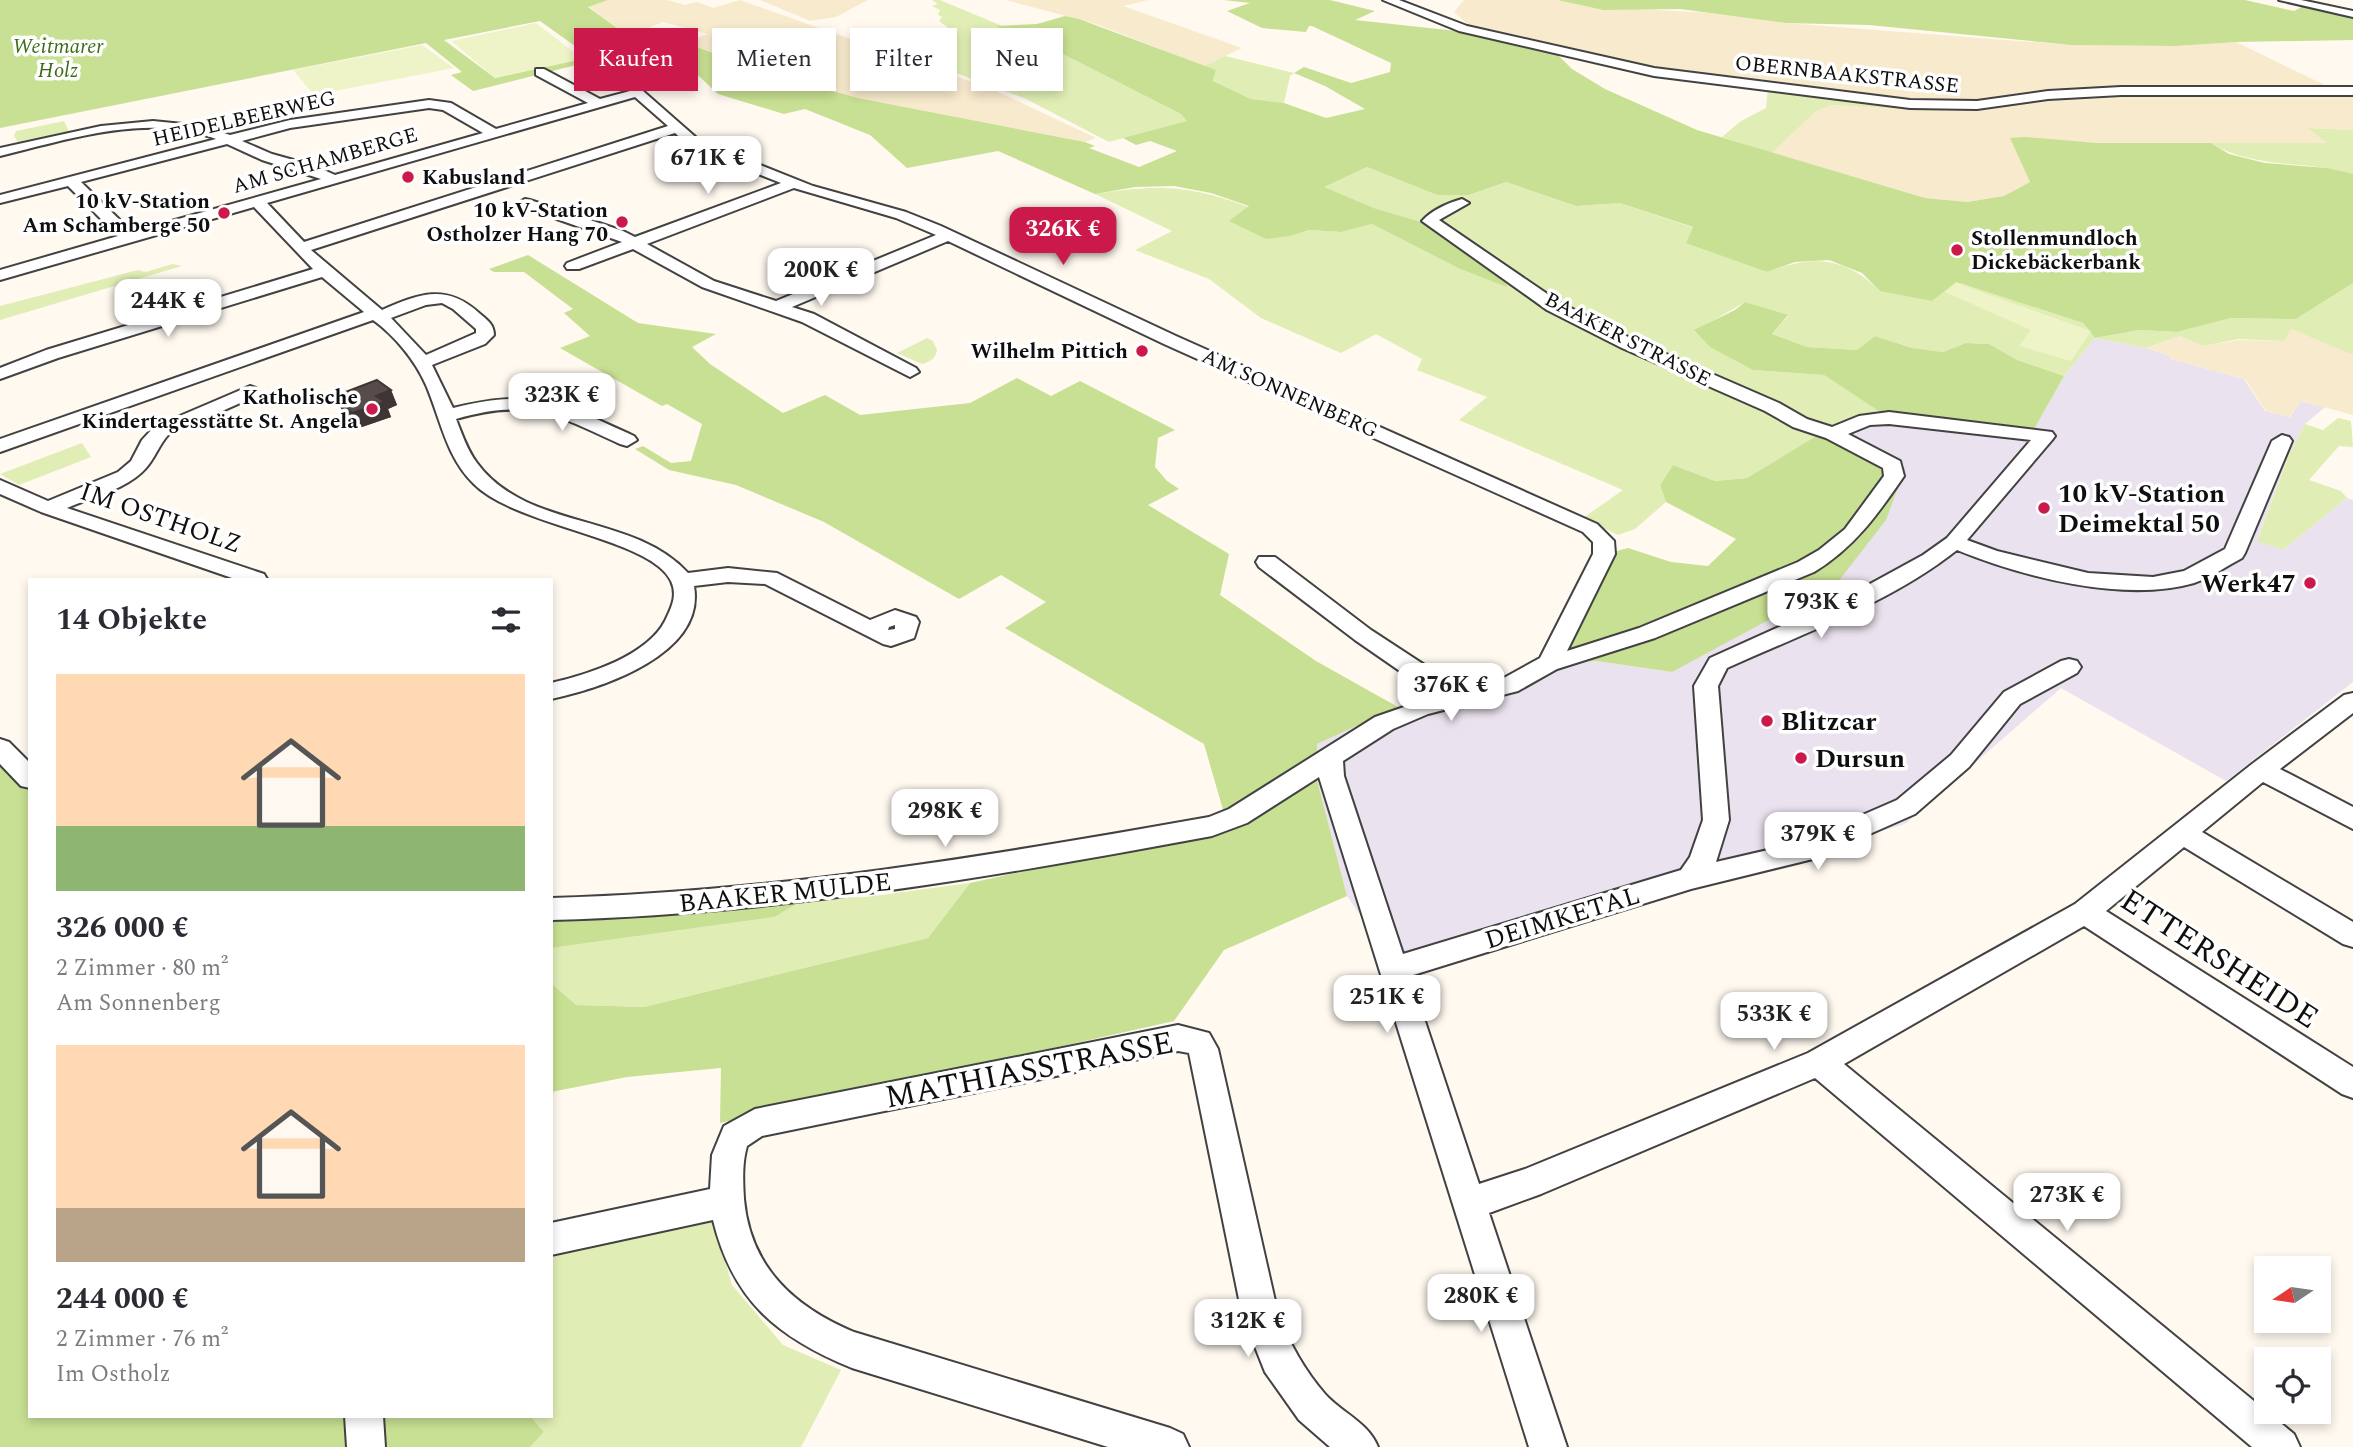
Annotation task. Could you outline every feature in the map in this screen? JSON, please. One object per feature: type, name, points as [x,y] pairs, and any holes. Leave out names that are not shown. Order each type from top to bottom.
[{"type":"street","name":"OBERNBAAKSTRASSE","points":[[1389,0],[1463,29],[1654,72],[1919,105],[1977,105],[2048,95],[2121,91],[2353,91]]},
{"type":"street","points":[[2285,0],[2353,14]]},
{"type":"street","points":[[540,72],[598,103],[636,93]]},
{"type":"street","name":"AM SONNENBERG","points":[[636,93],[644,97],[695,144],[792,184],[901,215],[948,235],[1161,335],[1596,531],[1603,541],[1604,554],[1549,663]]},
{"type":"street","name":"AM SCHAMBERGE","points":[[1,273],[598,103]]},
{"type":"street","name":"HEIDELBEERWEG","points":[[0,199],[294,123],[433,104],[446,106],[493,133]]},
{"type":"street","points":[[0,152],[71,136],[146,127],[200,130],[253,152],[316,170],[333,180]]},
{"type":"street","points":[[301,248],[676,128]]},
{"type":"street","points":[[71,181],[129,238]]},
{"type":"street","points":[[573,266],[792,184]]},
{"type":"street","points":[[256,201],[324,271],[377,315],[423,362],[463,458],[477,477],[495,492],[527,509],[653,552],[677,569],[683,580],[682,611],[672,629],[654,647],[613,671],[553,690]]},
{"type":"street","points":[[525,203],[583,220],[635,243],[708,284],[808,318],[909,372]]},
{"type":"street","name":"BAAKER STRASSE","points":[[1462,203],[1430,221],[1553,306],[1681,368],[1772,407],[1800,423],[1833,434],[1893,465],[1894,476],[1852,533],[1826,555],[1806,567],[1583,656],[1549,663]]},
{"type":"street","points":[[777,307],[948,235]]},
{"type":"street","points":[[0,374],[52,355],[324,271]]},
{"type":"street","points":[[0,446],[423,301],[444,298],[452,300],[485,328],[485,335],[479,340],[423,362]]},
{"type":"street","name":"IM OSTHOLZ","points":[[48,508],[125,476],[139,464],[149,444],[161,431],[250,392]]},
{"type":"street","points":[[446,416],[495,404],[537,404],[561,411],[626,440]]},
{"type":"street","points":[[1691,878],[1703,860],[1716,820],[1706,686],[1718,663],[1856,601],[1931,560],[1954,542],[2045,436],[1889,418],[1866,420],[1833,434]]},
{"type":"street","points":[[1954,542],[1990,556],[2088,580],[2153,584],[2190,576],[2234,553],[2282,441]]},
{"type":"street","name":"IM OSTHOLZ","points":[[0,486],[48,508],[253,578]]},
{"type":"street","points":[[1267,562],[1363,635],[1444,690],[1451,700]]},
{"type":"street","points":[[683,580],[728,575],[769,578],[876,632]]},
{"type":"street","points":[[1548,1447],[1331,776],[1331,756],[1384,723],[1451,700],[1510,685],[1549,663]]},
{"type":"street","name":"DEIMKETAL","points":[[1393,969],[1691,878],[1803,852],[1906,807],[1960,761],[2012,698],[2068,667]]},
{"type":"street","points":[[1468,1204],[1529,1183],[1819,1062],[2085,912],[2261,770],[2351,706]]},
{"type":"street","points":[[0,748],[28,777]]},
{"type":"street","name":"BAAKER MULDE","points":[[553,909],[623,908],[902,881],[1212,826],[1238,816],[1331,756]]},
{"type":"street","points":[[2261,770],[2353,819]]},
{"type":"street","points":[[2183,833],[2353,936]]},
{"type":"street","name":"ETTERSHEIDE","points":[[2085,912],[2353,1084]]},
{"type":"street","name":"MATHIASSTRASSE","points":[[1170,1447],[826,1340],[793,1321],[760,1289],[741,1254],[727,1201],[727,1162],[731,1143],[741,1130],[755,1123],[1178,1038],[1198,1042],[1203,1049],[1260,1314],[1278,1359],[1312,1407],[1359,1447]]},
{"type":"street","points":[[1819,1062],[2281,1447]]},
{"type":"street","points":[[553,1239],[727,1201]]},
{"type":"street","points":[[364,1418],[366,1447]]},
{"type":"shaded area","points":[[608,0],[667,0],[685,5],[697,2],[713,8],[740,0],[819,28],[712,28],[712,52],[698,47],[698,38],[707,34],[698,32],[698,28],[685,28],[663,22],[648,28],[617,28],[588,6]]},
{"type":"shaded area","points":[[760,0],[868,0],[836,17],[810,21]]},
{"type":"shaded area","points":[[1006,0],[1148,0],[1123,6],[1242,48],[1204,66],[1096,24]]},
{"type":"shaded area","points":[[1464,0],[1563,0],[1603,10],[1710,13],[1786,23],[2071,45],[2176,46],[2236,42],[2331,88],[2121,90],[1941,105],[1672,74],[1475,31],[1454,12]]},
{"type":"shaded area","points":[[836,34],[850,39],[850,91],[957,91],[957,77],[971,82],[971,91],[996,91],[1096,138],[1085,142],[832,91],[836,91]]},
{"type":"shaded area","points":[[2353,92],[2353,130],[2310,128],[2328,143],[2097,143],[2011,138],[2030,182],[2004,196],[1967,202],[1925,198],[1772,153],[1815,112],[1831,105],[1934,111],[2021,105],[2027,100],[2079,94]]},
{"type":"shaded area","points":[[2291,329],[2353,355],[2353,415],[2302,401],[2289,417],[2266,411],[2245,379],[2171,359],[2170,356],[2147,348],[2180,336],[2203,346],[2239,340],[2284,341]]},
{"type":"shaded area","points":[[2095,338],[2146,348],[2170,356],[2171,359],[2244,379],[2265,411],[2290,417],[2301,401],[2325,407],[2305,424],[2289,455],[2257,540],[2283,550],[2347,498],[2353,500],[2353,682],[2226,781],[2061,688],[1905,824],[1401,973],[1347,896],[1317,780],[1317,744],[1398,707],[1505,681],[1545,663],[1597,661],[1672,672],[1835,428],[1883,414],[2033,431],[2064,376]]},
{"type":"green space","name":"Weitmarer Holz","points":[[0,0],[608,0],[588,7],[617,28],[574,28],[574,45],[540,21],[444,40],[495,78],[574,60],[574,66],[473,91],[451,75],[462,72],[426,43],[0,128]]},
{"type":"green space","points":[[932,0],[940,0],[1006,28],[971,28],[971,79],[957,73],[957,28],[949,28],[939,21],[942,17],[938,15],[940,10],[932,6],[938,4]]},
{"type":"green space","points":[[1224,0],[1330,0],[1375,11],[1355,20],[1466,32],[1565,53],[1559,56],[1572,69],[1605,89],[1697,130],[1925,198],[1967,202],[2004,196],[2030,182],[2010,138],[2026,137],[2097,143],[2211,143],[2229,154],[2265,163],[2327,168],[2353,174],[2353,283],[2296,319],[2231,318],[2177,332],[2139,330],[2095,338],[2083,323],[1956,282],[1932,301],[1880,291],[1862,273],[1829,260],[1795,262],[1767,272],[1686,243],[1693,227],[1620,203],[1576,206],[1506,182],[1469,195],[1437,195],[1367,167],[1324,187],[1374,208],[1438,227],[1503,277],[1507,287],[1458,268],[1372,224],[1341,232],[1309,230],[1266,239],[1229,221],[1249,206],[1211,193],[1174,186],[1135,187],[1095,194],[998,151],[907,168],[870,135],[805,109],[784,114],[715,91],[832,91],[1085,142],[1095,146],[1089,148],[1139,167],[1177,151],[1150,141],[1136,145],[1123,138],[1187,121],[1181,114],[1063,54],[1063,28],[996,26],[1037,24],[1065,16],[1079,19],[1216,70],[1213,81],[1251,99],[1284,103],[1326,118],[1365,109],[1325,86],[1294,73],[1304,67],[1351,83],[1390,72],[1391,63],[1312,26],[1309,26],[1306,32],[1262,28],[1227,11],[1250,3]]},
{"type":"green space","points":[[1558,0],[2245,0],[2294,11],[2305,5],[2353,14],[2353,40],[2176,46],[2071,45],[1869,25],[1786,23],[1680,9],[1603,10]]},
{"type":"green space","points":[[536,23],[574,52],[574,61],[495,78],[451,41]]},
{"type":"green space","points":[[422,45],[454,68],[314,95],[293,70]]},
{"type":"green space","points":[[698,47],[712,53],[712,88],[698,75]]},
{"type":"green space","points":[[1063,54],[1181,114],[1188,121],[1109,142],[1024,98],[1005,91],[1063,91]]},
{"type":"green space","points":[[1225,56],[1294,73],[1290,76],[1284,103],[1251,99],[1213,81],[1216,70],[1204,66]]},
{"type":"green space","points":[[1768,87],[1905,105],[2027,100],[2021,105],[1934,111],[1831,105],[1815,112],[1772,153],[1722,137],[1741,121],[1766,108]]},
{"type":"green space","points":[[64,121],[70,134],[20,145],[14,136],[16,131]]},
{"type":"green space","points":[[2308,128],[2353,130],[2353,174],[2253,159],[2211,143],[2327,143]]},
{"type":"green space","points":[[1367,167],[1437,195],[1469,195],[1506,182],[1576,206],[1620,203],[1694,228],[1686,242],[1767,272],[1813,261],[1841,265],[1867,279],[1880,291],[1955,282],[2083,323],[2095,338],[2064,376],[2017,360],[1989,344],[1966,343],[1943,352],[1912,348],[1875,336],[1857,350],[1807,347],[1772,334],[1788,316],[1745,302],[1695,331],[1708,344],[1753,370],[1824,375],[1883,414],[1821,433],[1747,478],[1715,481],[1673,465],[1660,485],[1666,502],[1635,529],[1618,535],[1583,518],[1623,490],[1459,420],[1487,397],[1417,370],[1422,359],[1376,334],[1341,353],[1261,318],[1209,279],[1135,250],[1172,231],[1095,194],[1173,188],[1209,194],[1249,207],[1230,221],[1290,236],[1309,230],[1341,232],[1372,224],[1458,268],[1438,227],[1374,208],[1323,187]]},
{"type":"green space","points":[[528,255],[638,323],[716,334],[692,347],[710,364],[783,413],[825,395],[860,415],[970,403],[1017,378],[1051,396],[1080,381],[1175,430],[1158,438],[1155,467],[1167,481],[1179,489],[1148,505],[1229,554],[1220,595],[1316,661],[1398,707],[1317,744],[1317,780],[1347,896],[1224,950],[1174,1021],[720,1123],[721,1068],[627,1077],[553,1092],[553,985],[576,1005],[644,1007],[928,938],[970,883],[1228,827],[1204,744],[1005,628],[1046,602],[1001,575],[959,599],[824,522],[736,485],[669,470],[635,449],[643,446],[671,463],[691,461],[702,424],[667,404],[662,406],[560,348],[590,336],[564,313],[573,309],[524,272],[494,272],[489,269]]},
{"type":"green space","points":[[172,264],[182,266],[0,320],[0,306],[138,270],[146,272]]},
{"type":"green space","points":[[1956,283],[2091,331],[2071,361],[2019,346],[2031,330],[1945,292]]},
{"type":"green space","points":[[2353,283],[2353,355],[2291,329],[2284,341],[2239,339],[2203,346],[2180,336],[2146,348],[2095,338],[2139,330],[2177,332],[2231,318],[2296,319]]},
{"type":"green space","points":[[1745,302],[1788,315],[1772,334],[1807,347],[1857,350],[1875,336],[1912,348],[1943,352],[1966,343],[1989,344],[2017,360],[2064,376],[2033,431],[1883,414],[1824,375],[1753,370],[1710,347],[1694,330],[1735,310]]},
{"type":"green space","points":[[927,338],[933,341],[937,350],[928,362],[922,364],[897,353]]},
{"type":"green space","points":[[2338,418],[2351,421],[2353,447],[2339,446],[2309,480],[2341,491],[2347,498],[2283,550],[2257,541],[2289,455],[2305,424],[2323,430]]},
{"type":"green space","points":[[1821,433],[1891,457],[1905,469],[1886,520],[1837,583],[1672,672],[1597,661],[1545,663],[1598,556],[1628,548],[1671,562],[1708,566],[1736,539],[1666,502],[1660,485],[1673,465],[1715,481],[1747,478]]},
{"type":"green space","points":[[82,443],[91,457],[19,485],[0,474]]},
{"type":"green space","points":[[0,760],[28,790],[28,1418],[532,1418],[544,1432],[530,1447],[0,1447]]},
{"type":"green space","points":[[970,883],[928,938],[644,1007],[576,1005],[553,985],[553,948],[775,917],[806,898],[866,897]]},
{"type":"green space","points":[[806,898],[775,917],[553,948],[553,910]]},
{"type":"green space","points":[[711,1210],[732,1285],[783,1345],[841,1370],[801,1447],[530,1447],[544,1432],[532,1418],[553,1418],[553,1250]]},
{"type":"building","points":[[377,380],[391,390],[376,396],[385,402],[352,413],[337,400],[348,396],[343,393]]},
{"type":"place","name":"Kabusland","points":[[408,177]]},
{"type":"place","name":"10 kV-Station Am Schamberge 50","points":[[224,213]]},
{"type":"place","name":"10 kV-Station Ostholzer Hang 70","points":[[622,222]]},
{"type":"place","name":"Stollenmundloch Dickebäckerbank","points":[[1957,250]]},
{"type":"place","name":"Wilhelm Pittich","points":[[1142,351]]},
{"type":"place","name":"Katholische Kindertagesstätte St. Angela","points":[[372,409]]},
{"type":"place","name":"10 kV-Station Deimektal 50","points":[[2044,508]]},
{"type":"place","name":"Werk47","points":[[2310,583]]},
{"type":"place","name":"Blitzcar","points":[[1767,721]]},
{"type":"place","name":"Dursun","points":[[1801,758]]}]
